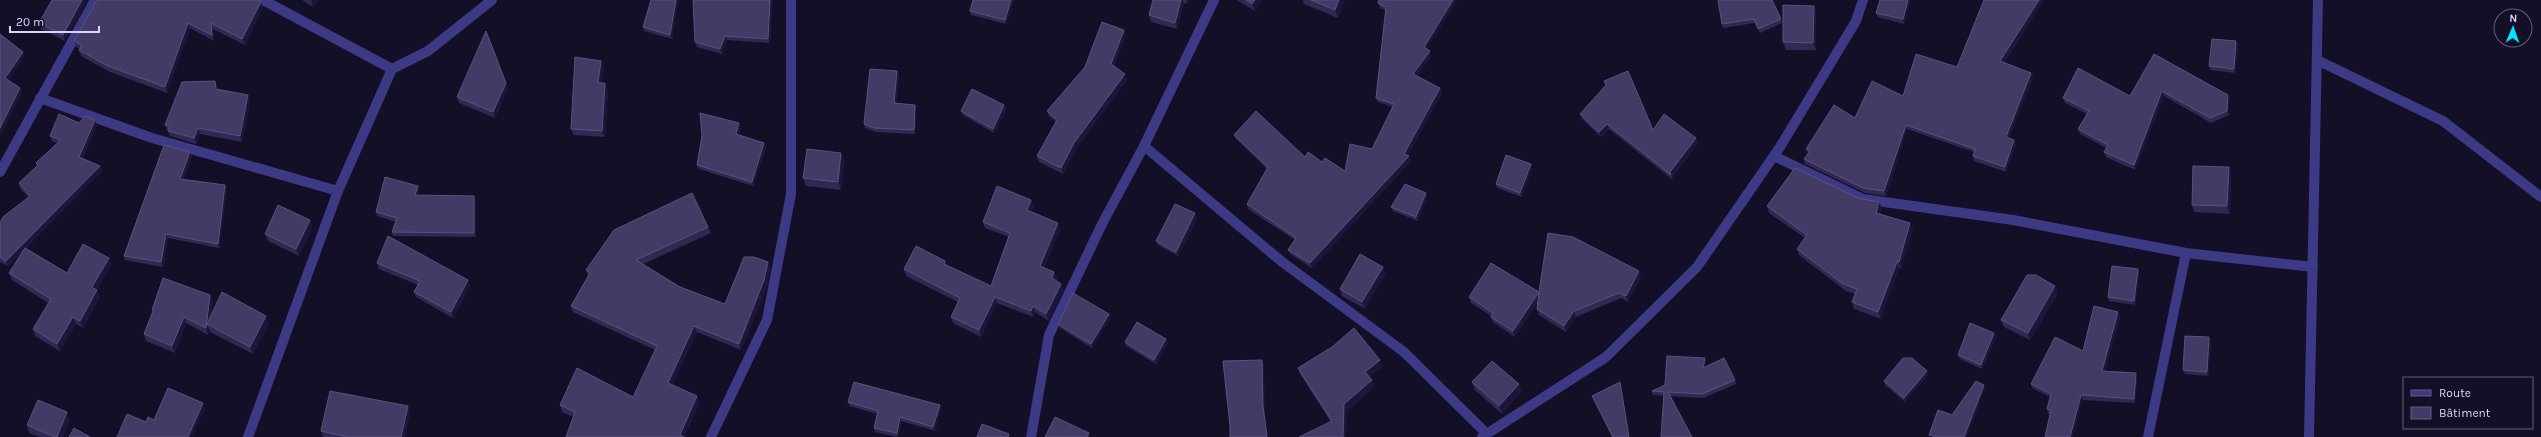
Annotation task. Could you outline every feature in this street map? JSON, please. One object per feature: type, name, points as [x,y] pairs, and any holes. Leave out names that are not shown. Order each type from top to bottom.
[{"type":"street","points":[[0,172],[3,158],[40,98],[95,0]]},
{"type":"street","points":[[263,0],[392,69]]},
{"type":"street","points":[[248,437],[338,192],[392,69],[428,51],[492,0]]},
{"type":"street","points":[[711,437],[767,320],[791,194],[791,0]]},
{"type":"street","points":[[1031,437],[1049,335],[1103,222],[1144,146],[1214,0]]},
{"type":"street","points":[[1144,146],[1281,261],[1404,352],[1485,436],[1606,358],[1697,267],[1774,156],[1856,21],[1863,0]]},
{"type":"street","points":[[2309,437],[2318,0]]},
{"type":"street","points":[[2317,60],[2443,121],[2541,197]]},
{"type":"street","points":[[40,98],[152,138],[338,192]]},
{"type":"street","points":[[1774,156],[1863,199],[2013,220],[2186,253],[2313,267]]},
{"type":"street","points":[[2148,437],[2186,253]]},
{"type":"building","points":[[52,0],[82,0],[63,35],[39,23]]},
{"type":"building","points":[[97,0],[259,0],[261,2],[242,39],[211,23],[212,35],[188,23],[165,87],[108,66],[79,50],[82,45],[74,41]]},
{"type":"building","points":[[651,0],[676,0],[670,35],[643,27]]},
{"type":"building","points":[[693,0],[770,0],[768,39],[725,36],[720,49],[695,42]]},
{"type":"building","points":[[973,0],[1011,0],[1005,20],[970,11]]},
{"type":"building","points":[[1153,0],[1181,0],[1175,23],[1149,15]]},
{"type":"building","points":[[1246,0],[1255,0],[1252,4]]},
{"type":"building","points":[[1311,0],[1339,0],[1335,10]]},
{"type":"building","points":[[1379,0],[1453,0],[1424,47],[1430,51],[1413,74],[1440,88],[1404,154],[1409,156],[1310,263],[1288,250],[1296,238],[1247,204],[1268,167],[1234,135],[1256,111],[1305,157],[1308,152],[1322,162],[1325,158],[1345,171],[1350,144],[1372,149],[1394,104],[1376,98],[1386,7],[1378,3]]},
{"type":"building","points":[[1718,0],[1772,0],[1781,19],[1758,29],[1754,19],[1722,24]]},
{"type":"building","points":[[1880,0],[1908,0],[1903,19],[1876,13]]},
{"type":"building","points":[[1984,0],[2039,0],[2000,61],[2031,73],[2006,137],[2014,140],[2005,167],[1973,156],[1975,149],[1906,125],[1884,191],[1863,188],[1804,159],[1810,151],[1806,149],[1834,105],[1855,118],[1872,81],[1903,96],[1916,54],[1957,67]]},
{"type":"building","points":[[1783,5],[1814,6],[1813,43],[1783,42]]},
{"type":"building","points":[[1102,22],[1124,30],[1111,64],[1125,74],[1074,143],[1061,168],[1037,156],[1057,120],[1047,111],[1085,67]]},
{"type":"building","points":[[486,31],[506,83],[493,112],[457,97]]},
{"type":"building","points":[[0,34],[23,52],[5,78],[20,88],[0,128]]},
{"type":"building","points":[[2212,39],[2236,41],[2234,69],[2209,66]]},
{"type":"building","points":[[2154,54],[2228,95],[2227,111],[2210,118],[2162,91],[2134,165],[2104,152],[2108,145],[2078,129],[2089,111],[2063,98],[2078,68],[2130,96]]},
{"type":"building","points":[[575,57],[601,61],[598,83],[605,83],[602,131],[571,129]]},
{"type":"building","points":[[870,69],[897,71],[894,103],[915,105],[914,130],[874,128],[864,124]]},
{"type":"building","points":[[1628,71],[1653,130],[1664,114],[1696,138],[1670,172],[1671,175],[1607,124],[1599,132],[1580,114],[1606,85],[1604,81]]},
{"type":"building","points":[[215,81],[216,89],[248,95],[240,136],[198,128],[194,138],[168,131],[170,126],[165,125],[182,82]]},
{"type":"building","points":[[972,89],[1004,105],[993,129],[961,111]]},
{"type":"building","points":[[700,113],[739,123],[736,134],[764,143],[752,182],[697,165],[702,136]]},
{"type":"building","points":[[59,114],[79,123],[85,116],[95,120],[79,157],[100,166],[6,261],[0,257],[0,223],[3,217],[30,196],[19,183],[38,165],[36,163],[61,140],[50,136]]},
{"type":"building","points":[[164,145],[190,152],[180,179],[225,185],[218,244],[166,234],[161,262],[124,256]]},
{"type":"building","points":[[807,149],[841,153],[838,182],[803,178]]},
{"type":"building","points":[[1506,155],[1531,164],[1520,193],[1496,184]]},
{"type":"building","points":[[2193,166],[2229,167],[2227,206],[2192,205]]},
{"type":"building","points":[[1795,168],[1858,198],[1879,202],[1876,213],[1910,223],[1899,262],[1897,262],[1878,312],[1852,302],[1857,289],[1843,284],[1797,249],[1807,235],[1767,206]]},
{"type":"building","points":[[385,177],[418,186],[415,195],[474,196],[474,233],[392,232],[397,218],[376,212]]},
{"type":"building","points":[[1405,184],[1426,193],[1416,217],[1391,207]]},
{"type":"building","points":[[997,186],[1031,200],[1027,210],[1058,223],[1040,266],[1054,272],[1052,278],[1061,284],[1046,314],[1033,306],[1031,311],[995,297],[979,330],[951,317],[960,298],[904,269],[916,246],[945,261],[944,264],[991,286],[1010,233],[983,222]]},
{"type":"building","points":[[692,193],[708,227],[636,260],[680,287],[725,304],[744,257],[754,257],[768,262],[764,280],[739,344],[694,326],[668,383],[697,396],[680,435],[684,437],[566,437],[575,412],[560,405],[577,368],[633,397],[657,346],[571,306],[590,273],[586,270],[614,230]]},
{"type":"building","points":[[1175,204],[1195,213],[1176,252],[1156,241]]},
{"type":"building","points":[[278,205],[310,220],[296,249],[265,234]]},
{"type":"building","points":[[1548,233],[1573,237],[1639,271],[1626,296],[1619,293],[1574,311],[1564,326],[1537,309]]},
{"type":"building","points":[[388,236],[468,280],[451,312],[414,292],[420,281],[377,263]]},
{"type":"building","points":[[83,244],[109,258],[92,287],[97,290],[80,321],[73,317],[57,344],[33,329],[51,299],[9,273],[25,248],[67,273]]},
{"type":"building","points":[[1360,254],[1383,267],[1362,302],[1340,289]]},
{"type":"building","points":[[1491,263],[1539,292],[1513,331],[1491,317],[1493,313],[1469,297]]},
{"type":"building","points":[[2112,266],[2138,269],[2134,301],[2108,297]]},
{"type":"building","points":[[2027,275],[2036,275],[2055,286],[2028,333],[2001,320]]},
{"type":"building","points":[[163,278],[210,295],[206,328],[184,317],[172,346],[144,334]]},
{"type":"building","points":[[222,292],[266,316],[250,347],[207,324]]},
{"type":"building","points":[[1073,293],[1109,314],[1091,344],[1058,324]]},
{"type":"building","points":[[2094,306],[2118,312],[2102,371],[2136,373],[2134,399],[2081,395],[2070,437],[2045,437],[2051,410],[2047,409],[2051,394],[2031,384],[2055,337],[2083,351]]},
{"type":"building","points":[[1137,322],[1166,339],[1154,360],[1125,342]]},
{"type":"building","points":[[1970,323],[1994,333],[1981,365],[1958,355]]},
{"type":"building","points":[[1354,328],[1380,360],[1365,372],[1372,380],[1344,404],[1343,437],[1299,437],[1332,421],[1298,368],[1332,347]]},
{"type":"building","points":[[2185,336],[2209,337],[2207,372],[2183,370]]},
{"type":"building","points":[[1667,356],[1705,358],[1703,368],[1724,358],[1735,380],[1702,394],[1668,392],[1692,437],[1661,437],[1664,392],[1652,391],[1665,385]]},
{"type":"building","points":[[1903,358],[1912,358],[1927,371],[1904,398],[1884,381]]},
{"type":"building","points":[[1262,360],[1263,406],[1267,437],[1230,437],[1223,361]]},
{"type":"building","points":[[1492,361],[1519,384],[1499,406],[1472,382]]},
{"type":"building","points":[[1976,381],[1984,385],[1964,437],[1936,437],[1929,435],[1938,410],[1952,415]]},
{"type":"building","points":[[854,382],[940,405],[933,427],[900,417],[897,433],[874,428],[878,411],[848,402]]},
{"type":"building","points":[[1620,382],[1629,437],[1613,437],[1592,396]]},
{"type":"building","points":[[168,388],[203,403],[188,437],[117,437],[127,414],[146,422],[148,417],[154,420]]},
{"type":"building","points":[[330,391],[408,406],[401,437],[348,437],[321,431]]},
{"type":"building","points":[[38,400],[67,412],[57,437],[27,425]]},
{"type":"building","points":[[1055,417],[1089,433],[1087,437],[1045,437]]},
{"type":"building","points":[[982,424],[1009,434],[1008,437],[977,437]]},
{"type":"building","points":[[74,428],[90,437],[69,437]]}]
